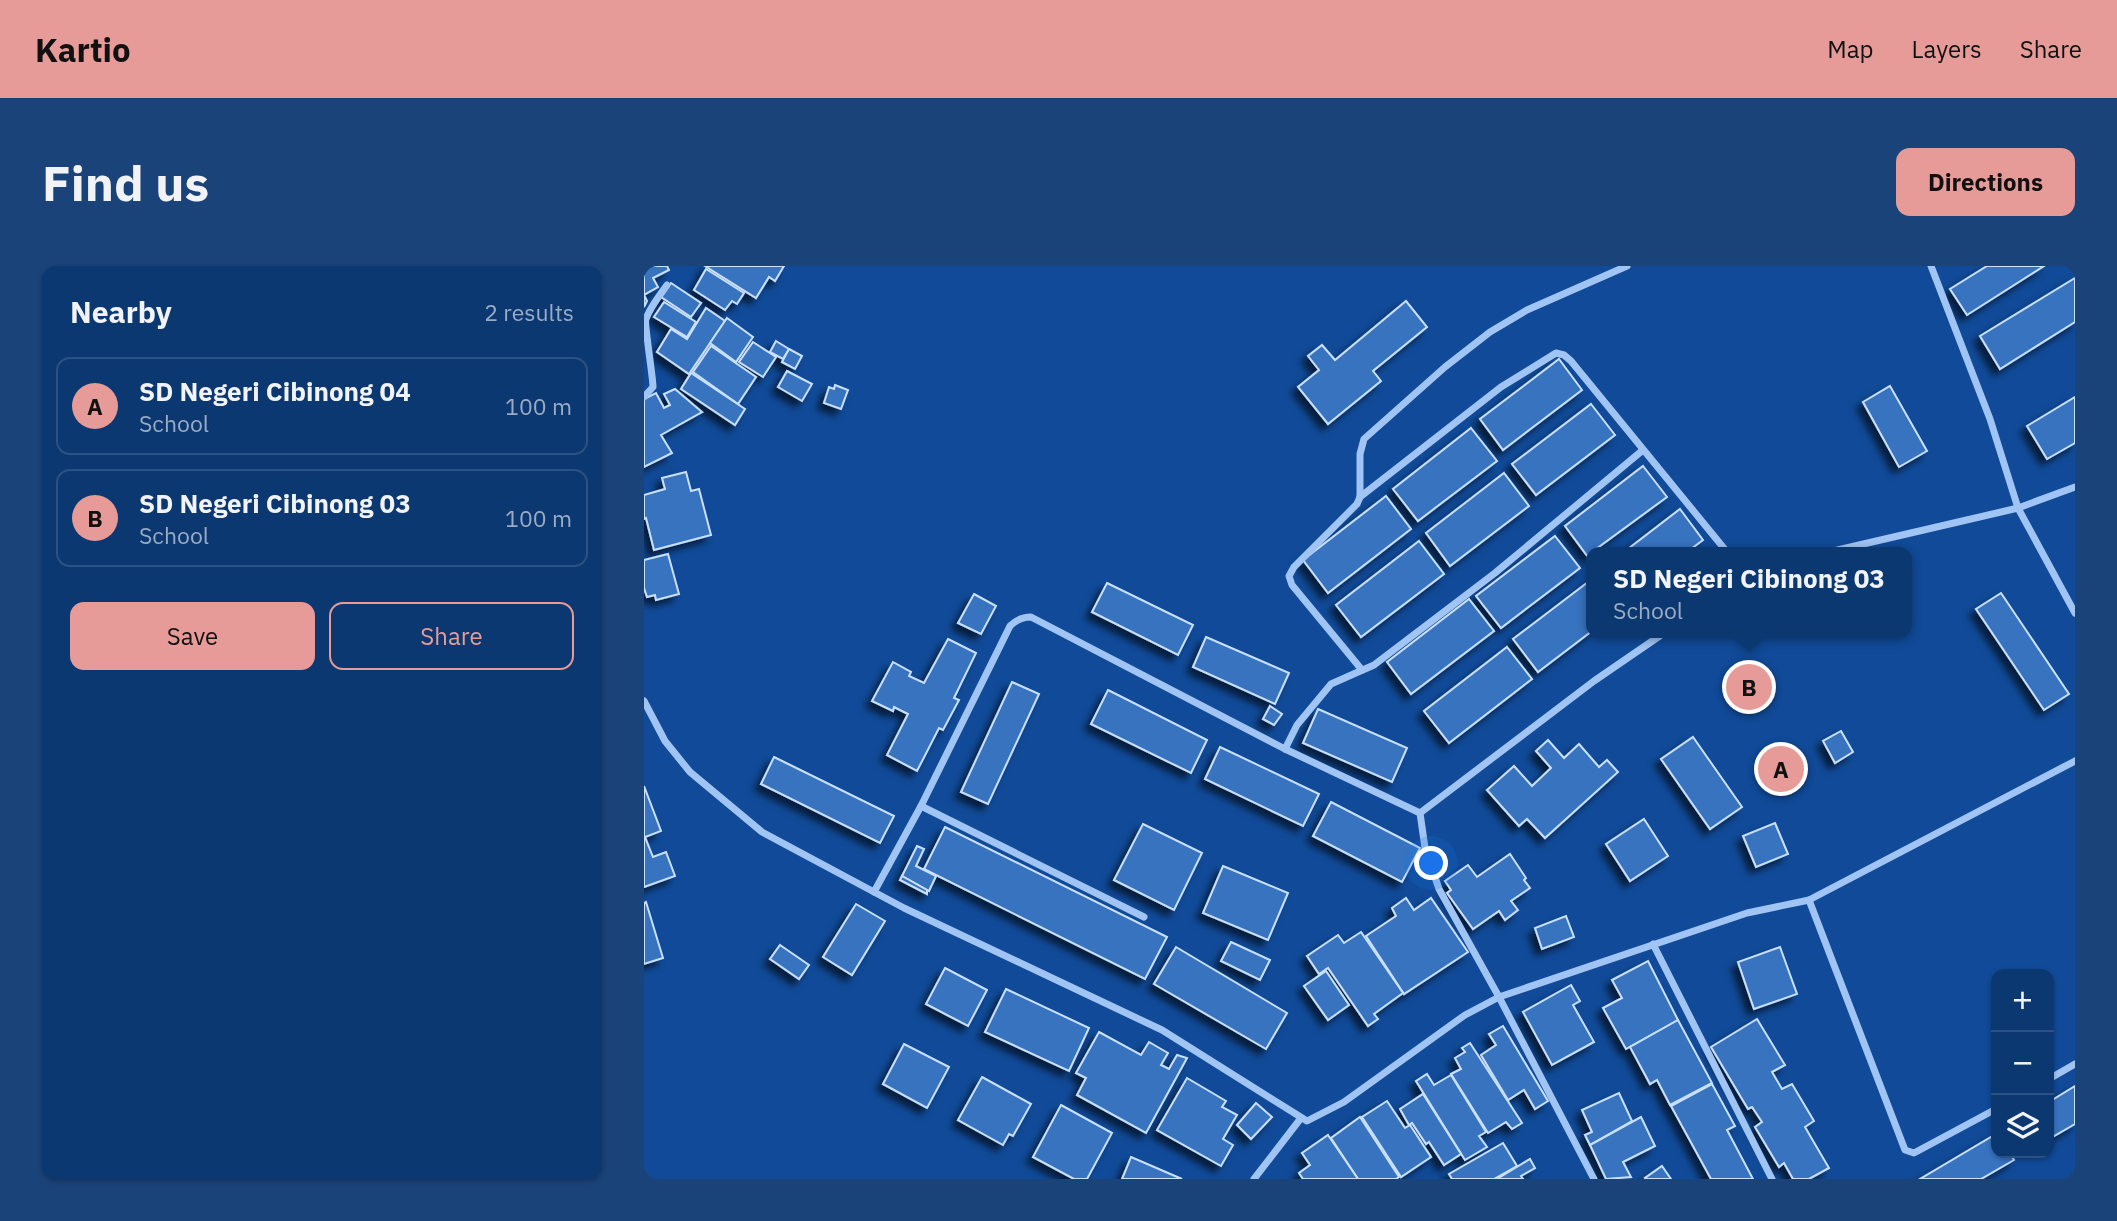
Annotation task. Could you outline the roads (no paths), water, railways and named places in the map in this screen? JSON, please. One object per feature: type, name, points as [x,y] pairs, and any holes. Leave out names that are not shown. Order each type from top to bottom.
[{"type":"street","points":[[1360,497],[1362,442],[1368,433],[1470,347],[1511,319],[1627,266]]},
{"type":"street","points":[[1931,266],[1990,419],[2018,508],[2075,613]]},
{"type":"street","points":[[644,397],[653,387],[645,325],[667,285]]},
{"type":"street","points":[[1362,670],[1292,585],[1289,576],[1294,567],[1354,508],[1360,497],[1501,387],[1556,353],[1571,361],[1723,547]]},
{"type":"street","points":[[1285,749],[1297,725],[1331,684],[1374,665],[1495,573],[1643,450]]},
{"type":"street","points":[[1850,547],[2018,508],[2075,487]]},
{"type":"street","points":[[874,892],[921,806],[1010,626],[1025,617],[1043,623],[1285,749],[1420,813]]},
{"type":"street","points":[[1420,813],[1603,674],[1657,638]]},
{"type":"street","points":[[644,701],[665,741],[690,772],[762,832],[874,892],[1162,1030],[1307,1121],[1344,1102],[1465,1015],[1499,997],[1747,914],[1809,900],[2075,761]]},
{"type":"street","points":[[921,806],[1144,917]]},
{"type":"street","points":[[1420,813],[1425,848],[1439,889],[1594,1179]]},
{"type":"street","points":[[1809,900],[1905,1150],[1914,1153],[1991,1112]]},
{"type":"street","points":[[1653,944],[1772,1179]]},
{"type":"street","points":[[2054,1076],[2075,1064]]},
{"type":"street","points":[[1254,1179],[1301,1118]]},
{"type":"place","name":"SD Negeri Cibinong 03","points":[[1749,687]]},
{"type":"place","name":"SD Negeri Cibinong 04","points":[[1781,769]]}]
